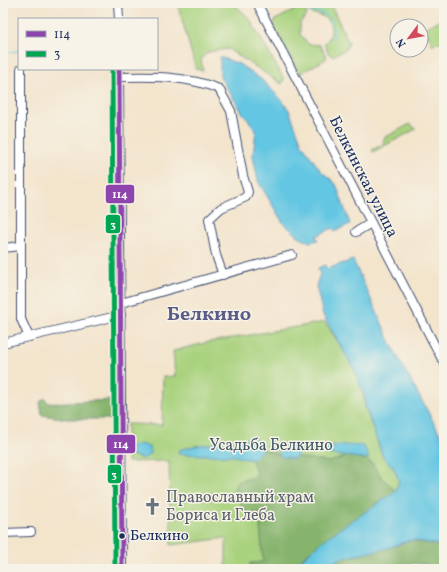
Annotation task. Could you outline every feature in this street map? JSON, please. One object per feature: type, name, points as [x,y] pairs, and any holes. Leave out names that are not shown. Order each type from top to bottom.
[{"type":"street","points":[[118,3],[118,18]]},
{"type":"street","name":"Белкинская улица","points":[[258,3],[444,364]]},
{"type":"street","points":[[22,70],[21,319],[30,337]]},
{"type":"street","points":[[122,569],[120,441],[121,304],[119,73],[185,79],[219,89],[229,104],[243,176],[248,192],[246,197],[231,202],[221,208],[210,219],[216,255],[223,275]]},
{"type":"street","points":[[356,232],[371,223]]},
{"type":"street","points":[[3,248],[21,246]]},
{"type":"street","points":[[121,304],[292,255]]},
{"type":"street","points":[[3,343],[121,315]]},
{"type":"street","points":[[3,533],[31,532]]},
{"type":"green space","points":[[177,3],[233,3],[249,18],[284,79],[282,84],[228,49],[208,52],[201,59],[203,71],[196,69]]},
{"type":"green space","points":[[309,3],[330,3],[349,43],[346,49],[333,56],[329,54],[324,44],[331,34],[330,24],[323,17],[312,14],[307,6]]},
{"type":"green space","points":[[303,6],[307,15],[300,23],[300,34],[308,44],[320,45],[326,59],[301,73],[298,72],[273,25],[275,20]]},
{"type":"green space","points":[[444,18],[444,40],[433,45],[429,37],[429,26]]},
{"type":"green space","points":[[410,124],[416,129],[373,152],[372,150],[383,144],[384,138]]},
{"type":"green space","name":"Усадьба Белкино","points":[[325,322],[351,362],[361,384],[365,407],[383,457],[393,467],[399,480],[396,491],[293,569],[226,569],[226,538],[171,545],[169,461],[127,462],[127,424],[162,425],[163,377],[175,376],[173,351],[209,342]]},
{"type":"green space","points":[[44,398],[49,403],[112,400],[112,419],[67,419],[42,415],[40,402]]},
{"type":"green space","points":[[263,449],[293,459],[297,457],[329,462],[349,456],[364,459],[372,463],[382,478],[396,491],[304,556],[293,569],[250,569],[250,563],[263,562],[259,513],[246,513],[233,491],[237,482],[257,476],[252,460]]},
{"type":"green space","points":[[411,540],[444,546],[444,569],[431,569],[427,565],[412,563],[393,566],[395,569],[323,569],[339,559],[385,549]]},
{"type":"water","points":[[220,57],[239,64],[262,80],[280,98],[289,110],[302,144],[320,170],[336,184],[350,224],[335,231],[333,228],[316,236],[318,240],[310,242],[302,239],[283,223],[258,181],[253,156],[256,130],[242,112],[220,77]]},
{"type":"water","points":[[353,260],[395,352],[444,441],[444,546],[411,540],[385,549],[339,559],[323,569],[293,569],[304,557],[342,527],[396,491],[399,480],[393,467],[383,457],[365,406],[365,398],[355,371],[323,315],[316,286],[320,274],[318,268],[325,265],[327,269]]},
{"type":"water","points":[[253,438],[261,444],[263,449],[252,460],[233,456],[178,454],[179,450],[188,447]]},
{"type":"water","points":[[140,444],[149,447],[150,454],[143,459],[132,455],[128,448]]},
{"type":"water","points":[[342,445],[364,446],[369,459],[326,454],[326,448]]},
{"type":"water","points":[[284,446],[293,447],[296,450],[297,457],[293,459],[279,456],[280,449]]},
{"type":"waterway","points":[[308,12],[321,13],[330,18],[334,32],[333,39]]},
{"type":"waterway","points":[[3,53],[18,51]]},
{"type":"waterway","points":[[297,453],[309,450],[326,451]]},
{"type":"transit line","name":"3","points":[[112,70],[115,569]]},
{"type":"transit line","name":"114","points":[[119,70],[122,569]]},
{"type":"place","name":"Православный храм Бориса и Глеба","points":[[153,507]]},
{"type":"place","name":"Белкино","points":[[122,536]]},
{"type":"district","name":"Белкино","points":[[209,315]]}]
